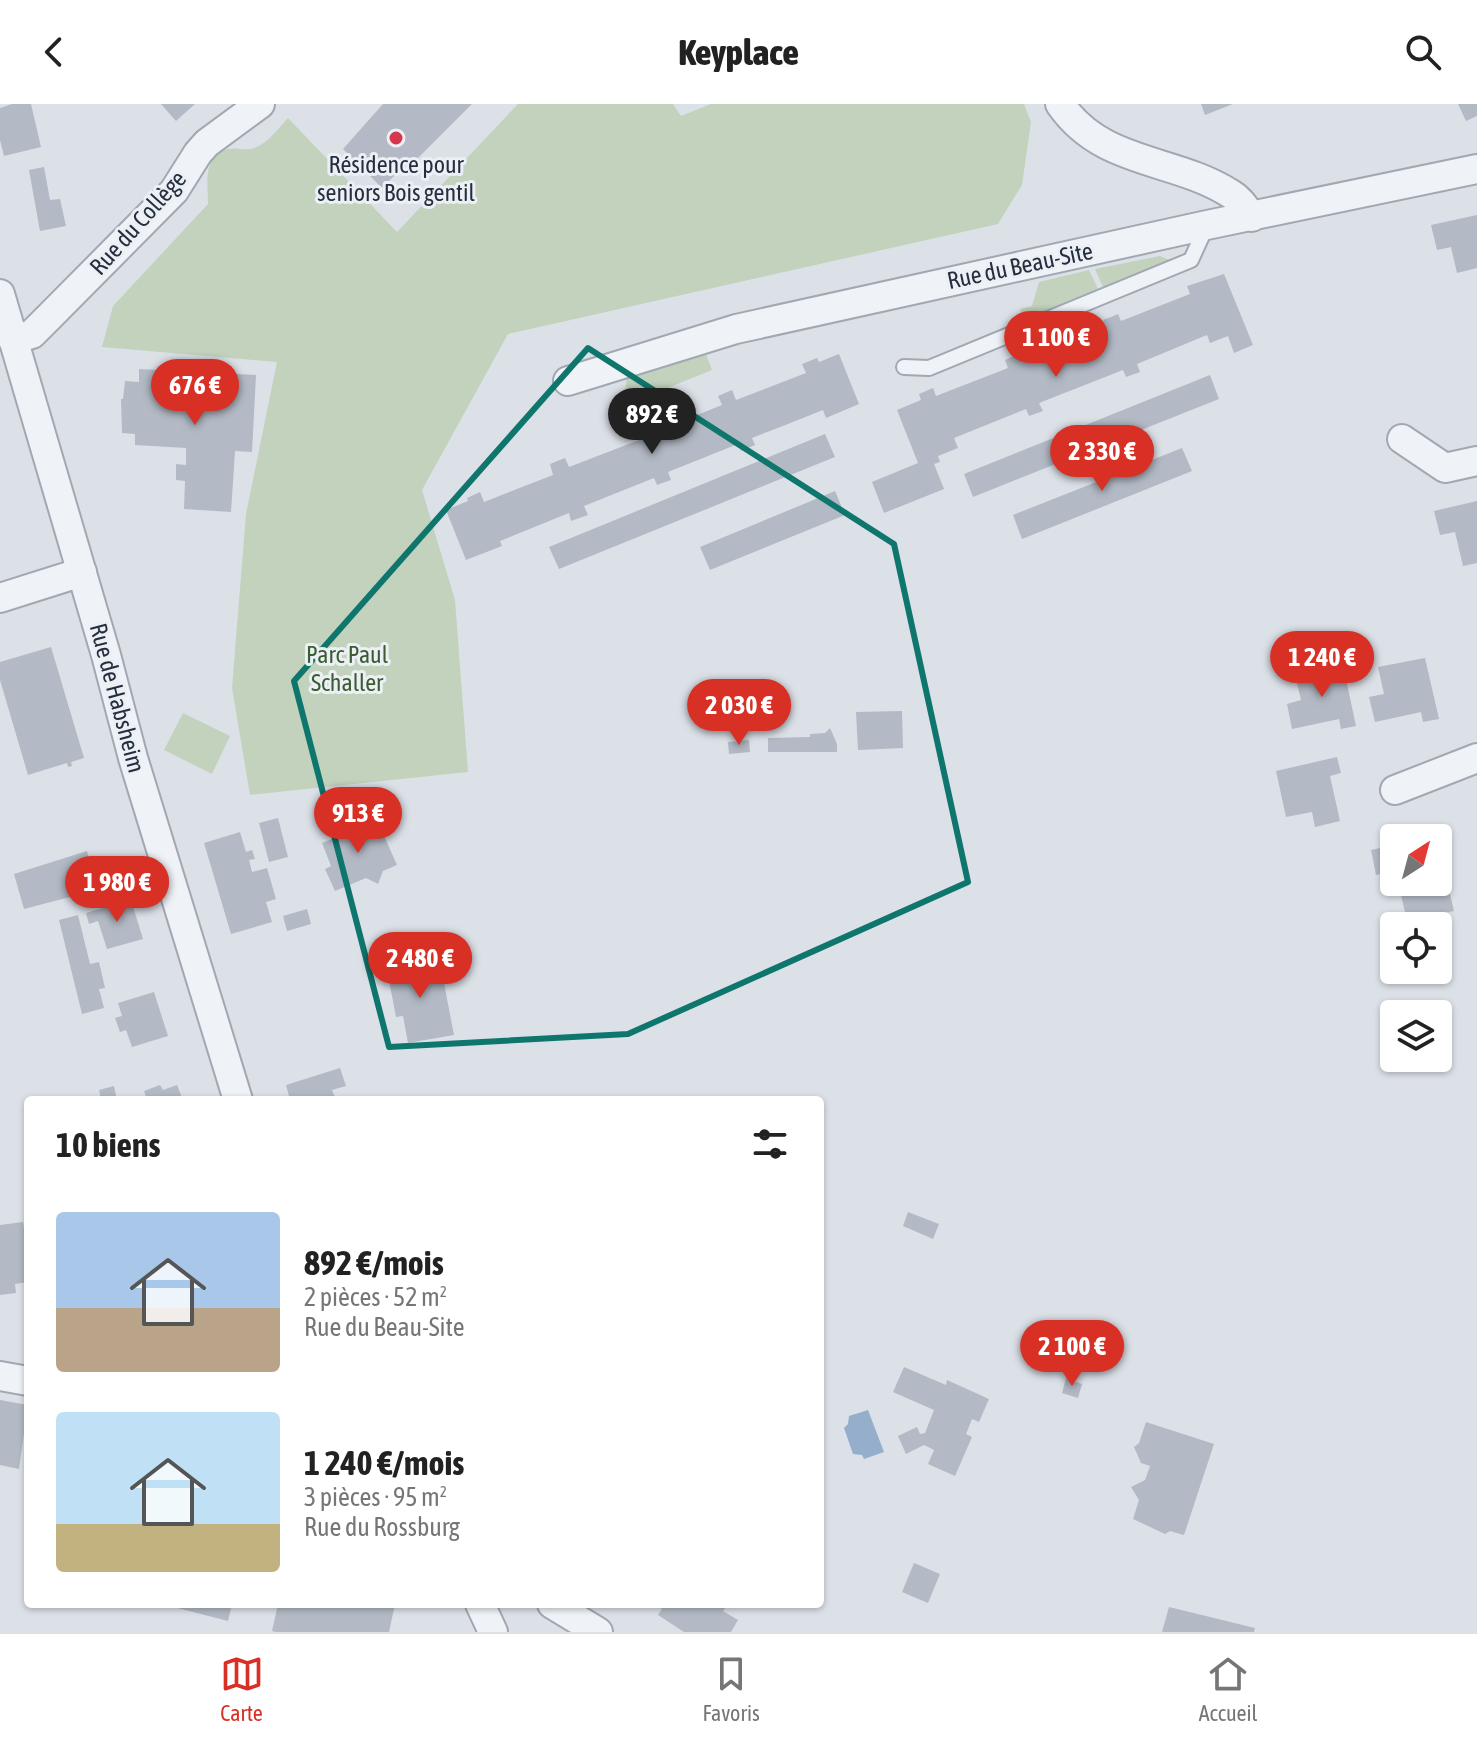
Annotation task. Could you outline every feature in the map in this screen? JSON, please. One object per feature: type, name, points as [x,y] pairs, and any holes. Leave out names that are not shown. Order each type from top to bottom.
[{"type":"street","name":"Rue du Collège","points":[[13,340],[32,334],[174,191],[198,153],[212,138],[234,126],[260,104]]},
{"type":"street","points":[[1060,104],[1070,119],[1090,137],[1112,150],[1199,179],[1234,195],[1252,217]]},
{"type":"street","name":"Rue du Beau-Site","points":[[568,381],[736,329],[1477,169]]},
{"type":"street","name":"Rue de Habsheim","points":[[0,294],[133,758],[237,1096]]},
{"type":"street","points":[[1402,439],[1445,468],[1477,461]]},
{"type":"street","points":[[0,598],[82,572]]},
{"type":"street","points":[[1395,790],[1477,758]]},
{"type":"street","points":[[0,1376],[24,1380]]},
{"type":"street","points":[[482,1608],[493,1632]]},
{"type":"street","points":[[559,1608],[598,1632]]},
{"type":"lane","points":[[904,367],[929,368],[1191,260],[1207,225]]},
{"type":"highlighted area","points":[[588,348],[894,544],[968,882],[628,1034],[389,1047],[294,681]]},
{"type":"green space","name":"Parc Paul Schaller","points":[[518,104],[673,104],[681,116],[711,104],[1024,104],[1031,122],[1022,185],[998,224],[508,334],[422,490],[455,600],[468,772],[250,795],[232,688],[246,514],[277,362],[102,347],[113,306],[208,204],[208,171],[214,157],[228,149],[259,146],[288,118],[397,232]]},
{"type":"green space","points":[[1160,256],[1169,260],[1103,287],[1095,269]]},
{"type":"green space","points":[[1089,270],[1098,289],[1024,320],[1020,309],[1032,306],[1039,282]]},
{"type":"green space","points":[[706,354],[712,370],[623,406],[627,377],[635,370]]},
{"type":"green space","points":[[183,713],[230,736],[212,774],[164,750]]},
{"type":"water","points":[[868,1410],[884,1452],[864,1459],[862,1455],[853,1454],[844,1428],[849,1416]]},
{"type":"building","points":[[12,104],[31,104],[41,147],[4,156],[0,140],[0,108]]},
{"type":"building","points":[[161,104],[195,104],[176,121]]},
{"type":"building","name":"Résidence pour seniors Bois gentil","points":[[383,104],[472,104],[408,168],[405,165],[382,188],[343,149]]},
{"type":"building","points":[[1201,104],[1233,104],[1205,115]]},
{"type":"building","points":[[1458,104],[1477,104],[1477,116],[1466,121]]},
{"type":"building","points":[[44,167],[50,200],[60,199],[66,226],[40,231],[29,170]]},
{"type":"building","points":[[1477,215],[1477,268],[1457,273],[1451,247],[1437,250],[1431,225]]},
{"type":"building","points":[[1224,274],[1253,345],[1234,353],[1228,336],[1210,343],[1207,335],[1137,364],[1140,372],[1126,377],[1123,370],[1039,403],[1043,411],[1029,416],[1026,409],[954,438],[958,448],[938,456],[940,462],[934,464],[944,489],[884,513],[872,482],[918,463],[897,410],[921,400],[919,394],[933,388],[936,396],[1008,368],[1005,360],[1020,353],[1024,361],[1106,328],[1103,320],[1118,314],[1121,321],[1190,294],[1187,286]]},
{"type":"building","points":[[839,354],[859,404],[826,418],[823,410],[752,438],[755,445],[741,451],[738,444],[668,472],[671,480],[657,485],[654,478],[584,506],[588,515],[571,521],[569,513],[500,541],[502,546],[466,560],[446,510],[468,501],[467,498],[480,492],[484,502],[553,475],[550,464],[565,458],[569,467],[639,440],[634,429],[649,423],[652,433],[722,405],[718,396],[732,390],[736,400],[806,373],[802,364],[817,358],[819,362]]},
{"type":"building","points":[[139,369],[256,375],[252,452],[235,451],[231,512],[184,509],[185,481],[176,480],[176,464],[186,465],[186,448],[135,445],[135,434],[122,433],[121,399],[125,381],[139,382]]},
{"type":"building","points":[[1210,375],[1219,399],[973,497],[964,474]]},
{"type":"building","points":[[825,434],[835,457],[559,569],[549,547]]},
{"type":"building","points":[[1182,448],[1192,471],[1022,539],[1013,515]]},
{"type":"building","points":[[835,491],[845,515],[710,570],[700,547]]},
{"type":"building","points":[[1477,501],[1477,563],[1463,566],[1455,532],[1440,535],[1434,511]]},
{"type":"building","points":[[51,647],[84,758],[71,762],[72,766],[68,767],[67,763],[28,775],[0,680],[0,662]]},
{"type":"building","points":[[1425,658],[1439,719],[1423,722],[1421,712],[1375,722],[1369,697],[1384,694],[1378,667]]},
{"type":"building","points":[[1343,665],[1356,726],[1341,729],[1339,719],[1292,729],[1287,704],[1301,700],[1295,675]]},
{"type":"building","points":[[902,711],[903,748],[858,750],[856,712]]},
{"type":"building","points":[[830,728],[837,752],[768,752],[768,738],[810,737],[810,734],[825,733]]},
{"type":"building","points":[[749,740],[750,752],[729,754],[728,742]]},
{"type":"building","points":[[1337,757],[1341,773],[1330,776],[1340,821],[1315,827],[1312,812],[1286,817],[1276,771]]},
{"type":"building","points":[[278,818],[288,857],[269,862],[259,823]]},
{"type":"building","points":[[377,820],[397,865],[383,871],[378,884],[366,878],[335,891],[325,869],[331,866],[322,843],[347,833],[351,821],[363,826]]},
{"type":"building","points":[[240,832],[246,852],[252,850],[255,859],[249,860],[252,872],[267,868],[276,899],[266,902],[272,922],[231,934],[204,843]]},
{"type":"building","points":[[1380,848],[1380,874],[1376,875],[1371,850]]},
{"type":"building","points":[[87,851],[96,883],[69,891],[70,897],[24,909],[14,874]]},
{"type":"building","points":[[1401,896],[1450,896],[1454,911],[1449,912],[1405,912]]},
{"type":"building","points":[[131,900],[143,939],[107,949],[98,921],[89,924],[86,913]]},
{"type":"building","points":[[307,909],[311,924],[287,931],[283,916]]},
{"type":"building","points":[[78,915],[90,964],[99,962],[105,988],[99,989],[104,1008],[82,1014],[59,920]]},
{"type":"building","points":[[432,957],[437,984],[444,983],[454,1035],[408,1043],[403,1016],[396,1017],[386,965]]},
{"type":"building","points":[[154,992],[168,1036],[132,1047],[126,1030],[120,1032],[115,1018],[122,1016],[118,1003]]},
{"type":"building","points":[[340,1068],[346,1086],[332,1090],[334,1096],[289,1096],[286,1085]]},
{"type":"building","points":[[160,1085],[163,1090],[177,1085],[181,1096],[146,1096],[144,1091]]},
{"type":"building","points":[[114,1086],[116,1096],[100,1096],[99,1090]]},
{"type":"building","points":[[908,1212],[939,1224],[933,1239],[903,1226]]},
{"type":"building","points":[[23,1222],[24,1283],[15,1284],[16,1293],[0,1295],[0,1225]]},
{"type":"building","points":[[904,1367],[946,1385],[947,1380],[989,1399],[979,1422],[972,1419],[966,1434],[972,1437],[955,1476],[928,1464],[934,1450],[924,1445],[906,1454],[898,1436],[917,1427],[920,1434],[925,1433],[934,1410],[893,1392]]},
{"type":"building","points":[[1066,1378],[1082,1384],[1078,1398],[1062,1393]]},
{"type":"building","points":[[0,1400],[24,1404],[19,1469],[0,1465]]},
{"type":"building","points":[[1146,1422],[1214,1444],[1184,1535],[1170,1531],[1165,1534],[1133,1519],[1139,1500],[1131,1487],[1145,1480],[1150,1466],[1141,1463],[1134,1447],[1139,1443]]},
{"type":"building","points":[[914,1563],[940,1574],[928,1603],[902,1592]]},
{"type":"building","points":[[1169,1607],[1255,1628],[1254,1632],[1162,1632]]},
{"type":"building","points":[[178,1608],[231,1608],[228,1621]]},
{"type":"building","points":[[277,1608],[394,1608],[389,1632],[272,1631]]},
{"type":"building","points":[[725,1608],[723,1611],[738,1620],[731,1632],[684,1632],[658,1615],[662,1609]]},
{"type":"place","name":"Résidence pour seniors Bois gentil","points":[[396,138]]}]
